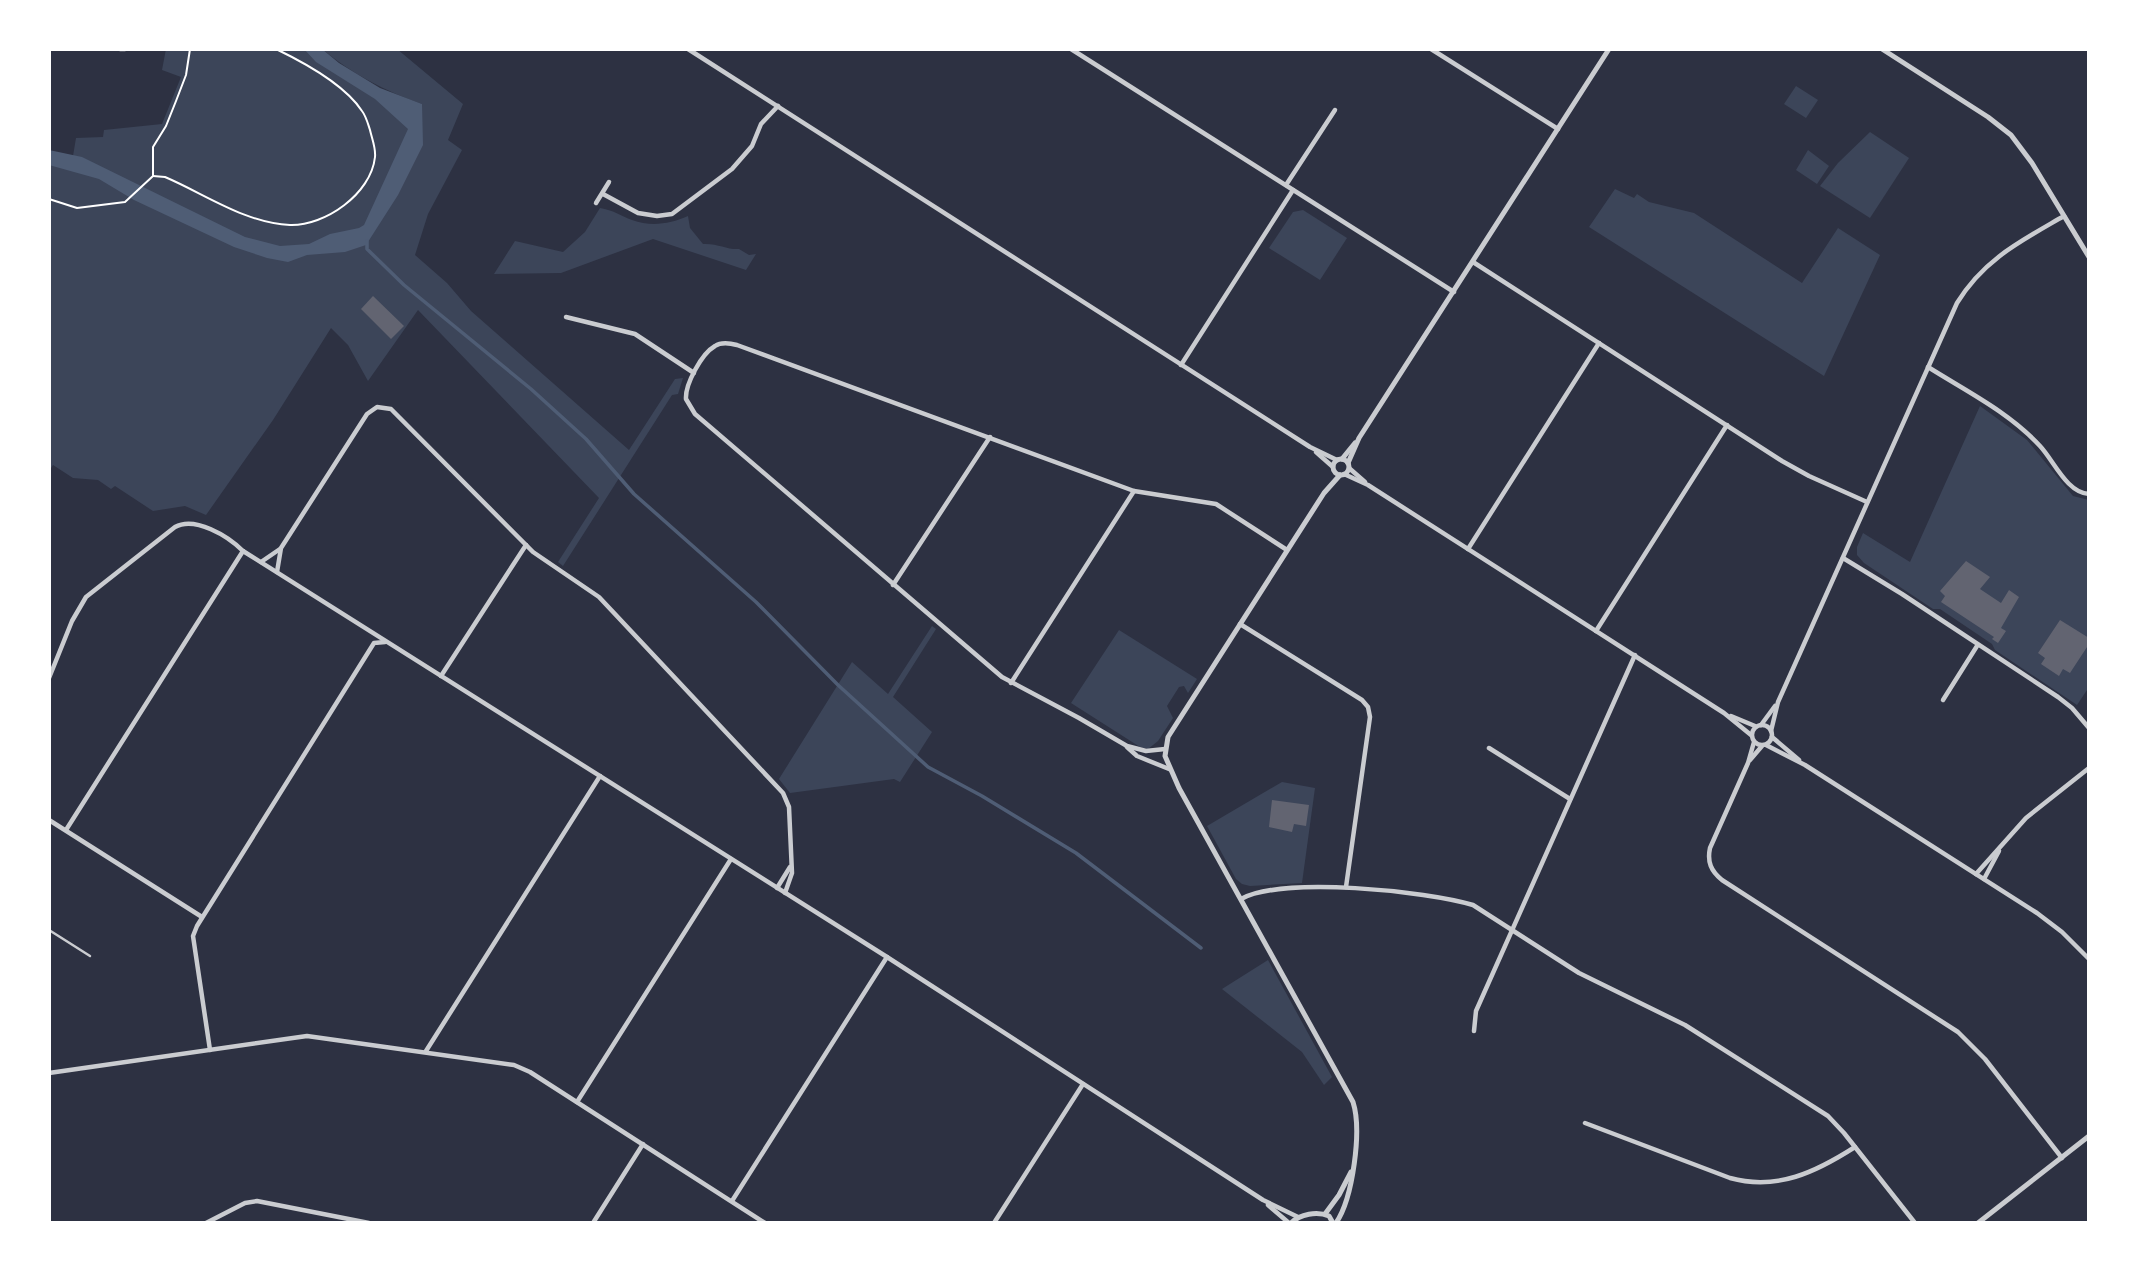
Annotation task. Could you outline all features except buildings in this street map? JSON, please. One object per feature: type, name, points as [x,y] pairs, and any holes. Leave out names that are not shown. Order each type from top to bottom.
[{"type":"street","points":[[688,49],[1310,447],[1339,459],[1368,485],[1724,713],[1751,735],[1754,742],[1748,763],[1710,848],[1709,862],[1713,870],[1722,880],[1958,1032],[1985,1059],[2062,1157]]},
{"type":"street","points":[[1071,49],[1454,292]]},
{"type":"street","points":[[1431,49],[1558,130]]},
{"type":"street","points":[[1324,493],[1339,459],[1359,438],[1609,49]]},
{"type":"street","points":[[1882,49],[1896,54],[2004,129],[2028,157],[2089,257]]},
{"type":"street","points":[[603,194],[638,213],[657,216],[672,214],[732,169],[752,146],[761,124],[778,106]]},
{"type":"street","points":[[1286,186],[1335,110]]},
{"type":"street","points":[[596,203],[609,182]]},
{"type":"street","points":[[1181,365],[1293,190]]},
{"type":"street","points":[[1748,763],[1771,734],[1778,702],[1957,303],[1980,271],[2005,251],[2064,216]]},
{"type":"street","points":[[1473,262],[1802,472],[1867,502]]},
{"type":"street","points":[[566,317],[635,334],[694,373]]},
{"type":"street","points":[[1169,769],[1137,756],[1127,746],[1012,683],[987,666],[689,408],[685,393],[694,373],[712,347],[723,343],[737,345],[1135,491],[1216,504],[1287,550]]},
{"type":"street","points":[[1468,549],[1599,343]]},
{"type":"street","points":[[1928,367],[2017,424],[2044,450],[2074,490],[2089,494]]},
{"type":"street","points":[[261,562],[281,548],[367,414],[382,407],[391,409],[526,545],[599,597],[783,793],[789,807],[791,867],[791,878],[785,893]]},
{"type":"street","points":[[1596,631],[1727,425]]},
{"type":"street","points":[[893,585],[990,438]]},
{"type":"street","points":[[1263,1200],[1290,1223],[1298,1217],[1325,1214],[1335,1223],[1350,1195],[1357,1122],[1353,1102],[1169,769],[1165,749],[1168,737],[1287,550],[1324,493],[1348,466],[1359,438]]},
{"type":"street","points":[[1310,447],[1342,475],[1368,485]]},
{"type":"street","points":[[1012,683],[1135,491]]},
{"type":"street","points":[[49,678],[72,621],[86,597],[175,527],[188,523],[204,527],[228,539],[386,642],[887,957],[1263,1200],[1298,1217]]},
{"type":"street","points":[[441,676],[526,545]]},
{"type":"street","points":[[277,572],[281,548]]},
{"type":"street","points":[[66,830],[243,551]]},
{"type":"street","points":[[1842,558],[2067,704],[2089,728]]},
{"type":"street","points":[[1240,624],[1362,700],[1369,710],[1346,887]]},
{"type":"street","points":[[210,1049],[194,936],[202,917],[374,643],[386,642]]},
{"type":"street","points":[[1943,700],[1977,646]]},
{"type":"street","points":[[1474,1031],[1476,1011],[1635,655]]},
{"type":"street","points":[[1751,735],[1778,702]]},
{"type":"street","points":[[1724,713],[1758,726],[1767,726],[1771,734],[1805,765]]},
{"type":"street","points":[[1754,742],[1805,765],[1984,879],[2049,921],[2088,956]]},
{"type":"street","points":[[1127,746],[1146,751],[1165,749]]},
{"type":"street","points":[[1489,748],[1570,799]]},
{"type":"street","points":[[1976,874],[2036,808],[2089,768]]},
{"type":"street","points":[[426,1051],[600,776]]},
{"type":"street","points":[[49,820],[202,917]]},
{"type":"street","points":[[1984,879],[2002,844]]},
{"type":"street","points":[[577,1102],[731,859]]},
{"type":"street","points":[[777,888],[791,867]]},
{"type":"street","points":[[1241,899],[1261,890],[1346,887],[1464,902],[1479,909],[1579,973],[1685,1025],[1828,1116],[1915,1223]]},
{"type":"street","points":[[732,1201],[887,957]]},
{"type":"street","points":[[49,1073],[307,1036],[514,1065],[530,1072],[765,1223]]},
{"type":"street","points":[[994,1223],[1083,1084]]},
{"type":"street","points":[[1586,1123],[1730,1178],[1751,1183],[1788,1180],[1833,1161],[1855,1147]]},
{"type":"street","points":[[1978,1223],[2089,1136]]},
{"type":"street","points":[[593,1223],[643,1144]]},
{"type":"street","points":[[1325,1214],[1339,1195],[1352,1169]]},
{"type":"street","points":[[206,1223],[245,1203],[257,1201],[369,1223]]},
{"type":"lane","points":[[49,930],[90,956]]},
{"type":"path","points":[[49,199],[77,208],[124,202],[153,176],[153,147],[166,126],[186,75],[190,49]]},
{"type":"path","points":[[153,176],[172,180],[240,212],[282,224],[314,221],[341,208],[352,198],[371,169],[375,154],[366,117],[357,104],[336,86],[298,60],[276,49]]},
{"type":"shaded area","points":[[166,49],[313,49],[421,123],[422,104],[369,81],[322,49],[397,49],[463,104],[448,140],[462,150],[428,214],[415,255],[447,283],[471,311],[629,450],[675,379],[683,378],[678,394],[672,395],[563,566],[558,562],[599,498],[418,310],[368,381],[348,345],[331,328],[273,420],[206,515],[185,506],[153,511],[115,486],[111,489],[98,480],[73,478],[53,465],[49,471],[49,157],[72,162],[76,138],[103,137],[104,130],[162,124],[181,77],[162,70]]},
{"type":"shaded area","points":[[304,49],[322,49],[339,63],[380,88],[422,104],[423,145],[398,195],[366,245],[345,252],[307,255],[288,262],[267,258],[234,247],[134,200],[99,179],[49,165],[49,150],[82,157],[245,237],[280,246],[309,244],[330,234],[359,228],[364,225],[408,129],[375,99],[316,62]]},
{"type":"shaded area","points":[[1796,86],[1818,100],[1806,118],[1784,104]]},
{"type":"shaded area","points":[[1870,132],[1909,158],[1870,218],[1820,186],[1838,163]]},
{"type":"shaded area","points":[[1808,150],[1829,166],[1817,184],[1796,170]]},
{"type":"shaded area","points":[[1615,189],[1634,198],[1637,194],[1649,202],[1694,213],[1802,283],[1838,228],[1880,255],[1824,376],[1589,227]]},
{"type":"shaded area","points":[[600,208],[632,220],[653,224],[667,223],[688,216],[690,228],[703,244],[739,249],[749,255],[756,254],[746,270],[653,239],[561,273],[494,274],[515,241],[563,252],[585,232]]},
{"type":"shaded area","points":[[1303,210],[1347,238],[1320,280],[1269,248],[1293,212]]},
{"type":"shaded area","points":[[1980,406],[2027,440],[2073,496],[2089,500],[2089,687],[2077,705],[1940,609],[1933,609],[1864,563],[1857,555],[1857,547],[1863,533],[1910,562]]},
{"type":"shaded area","points":[[932,626],[936,629],[893,697],[932,732],[900,782],[894,779],[790,793],[779,779],[852,662],[888,694]]},
{"type":"shaded area","points":[[1119,630],[1197,679],[1188,693],[1184,686],[1179,687],[1167,706],[1173,718],[1158,741],[1148,749],[1140,747],[1071,703]]},
{"type":"shaded area","points":[[1282,782],[1315,788],[1302,883],[1250,886],[1242,884],[1236,879],[1207,826]]},
{"type":"shaded area","points":[[1268,960],[1332,1077],[1324,1085],[1302,1052],[1222,989]]},
{"type":"waterway","points":[[367,241],[367,249],[404,285],[531,389],[586,439],[634,494],[756,602],[838,685],[928,767],[1076,853],[1201,948]]}]
